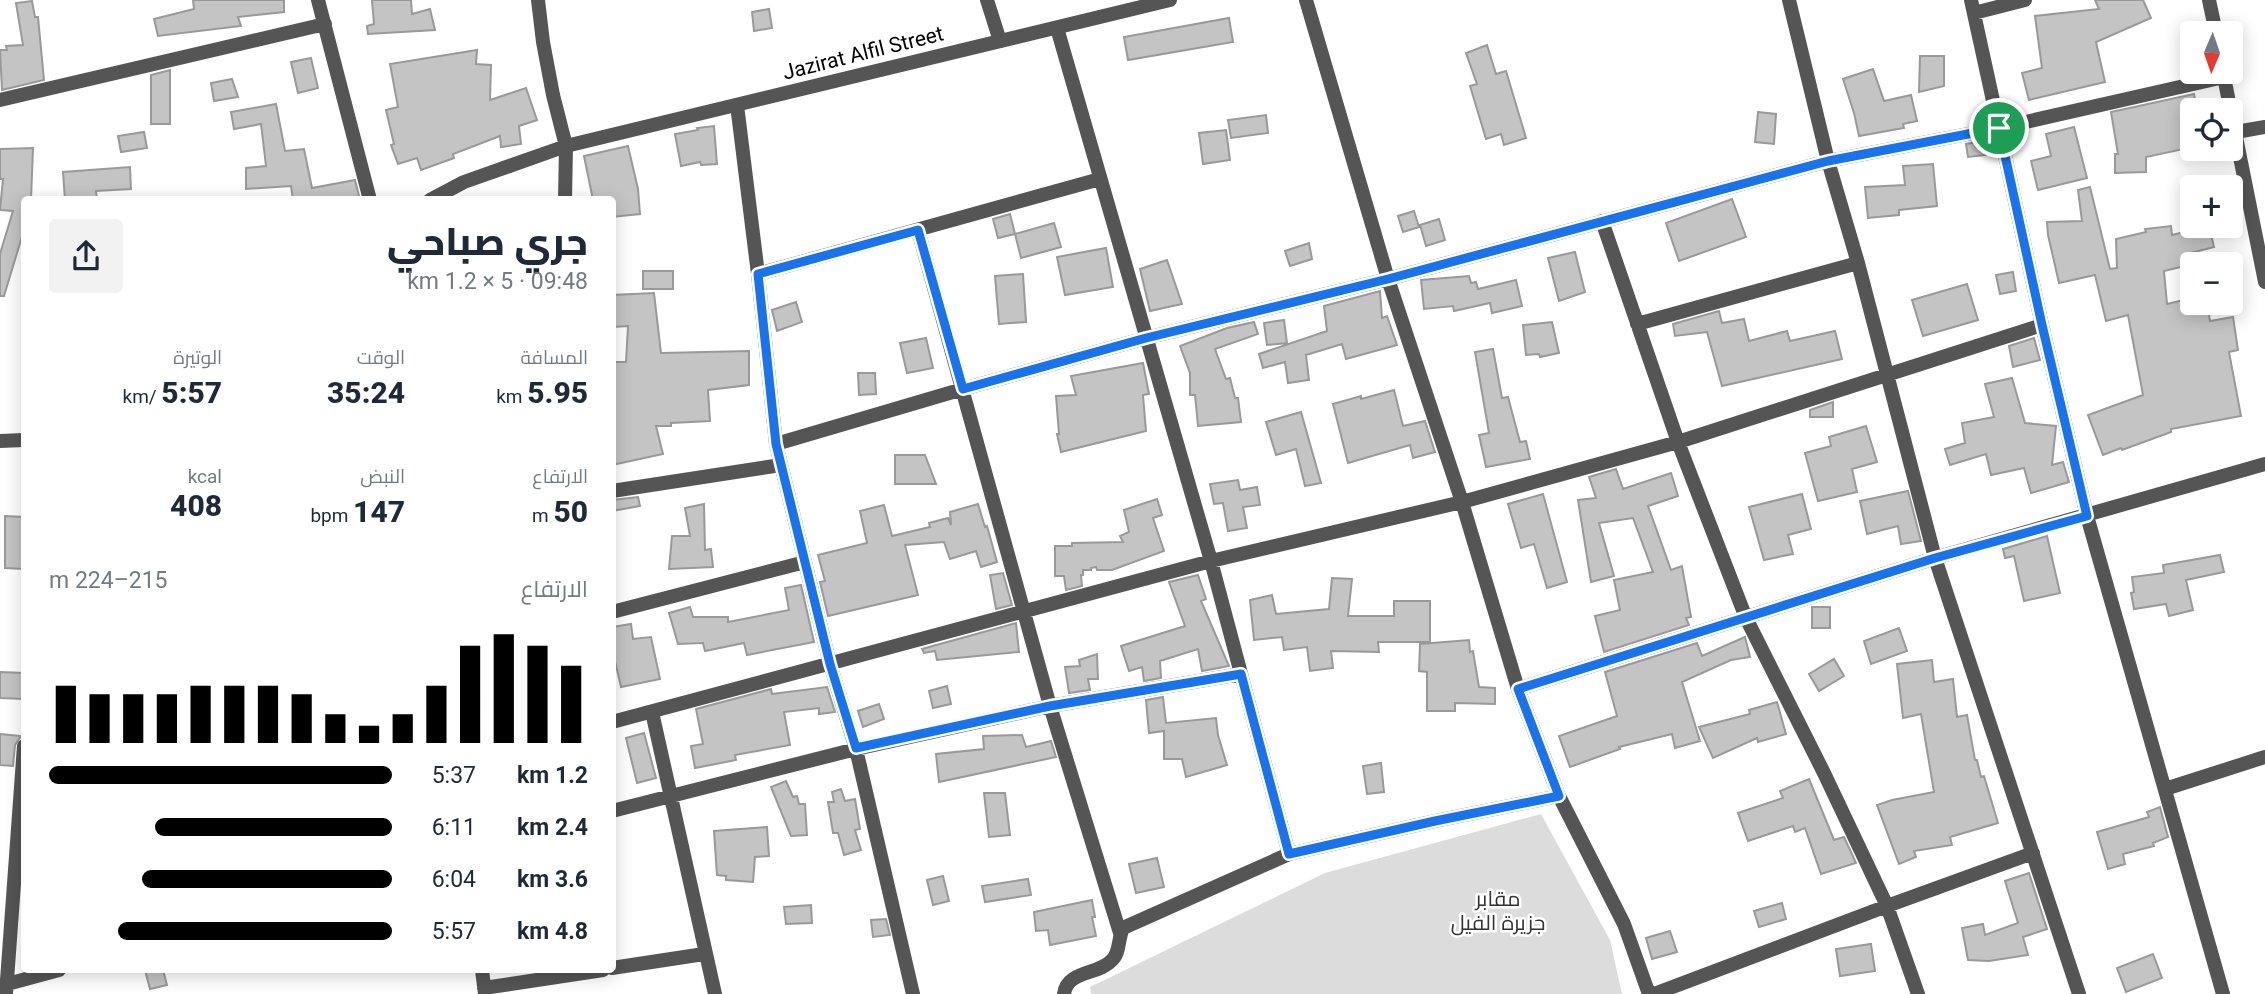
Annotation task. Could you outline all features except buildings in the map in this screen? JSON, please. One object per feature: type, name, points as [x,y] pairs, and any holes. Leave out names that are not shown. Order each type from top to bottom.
[{"type":"street","points":[[318,0],[369,196]]},
{"type":"street","points":[[538,0],[553,95],[566,146],[565,196]]},
{"type":"street","points":[[987,0],[1000,41]]},
{"type":"street","name":"Jazirat Alfil Street","points":[[438,196],[464,182],[566,146],[1170,0]]},
{"type":"street","points":[[1306,0],[1388,279],[1462,502],[1518,689],[1559,796],[1624,924],[1652,994],[2033,853]]},
{"type":"street","points":[[1789,0],[1828,161],[1858,263],[1935,558],[2079,994]]},
{"type":"street","points":[[2025,0],[1973,6],[2042,325],[2087,516],[2223,994]]},
{"type":"street","points":[[2209,0],[2213,21]]},
{"type":"street","points":[[0,100],[324,24]]},
{"type":"street","points":[[1057,27],[1212,561],[1289,854]]},
{"type":"street","points":[[776,444],[1146,338],[1388,279],[1828,161],[1999,128],[2182,84]]},
{"type":"street","points":[[737,105],[776,444],[830,664],[856,748],[913,994]]},
{"type":"street","points":[[2243,131],[2265,127]]},
{"type":"street","points":[[2242,161],[2265,282]]},
{"type":"street","points":[[758,274],[1100,179]]},
{"type":"street","points":[[1602,221],[1678,442],[1746,618],[1887,906],[1918,994]]},
{"type":"street","points":[[918,230],[1050,706],[1120,933]]},
{"type":"street","points":[[1637,324],[1858,263]]},
{"type":"street","points":[[616,721],[1212,561],[1462,502],[1678,442],[2042,325]]},
{"type":"street","points":[[0,441],[21,440]]},
{"type":"street","points":[[1518,689],[1935,558],[2265,464]]},
{"type":"street","points":[[616,490],[781,465]]},
{"type":"street","points":[[616,611],[805,562]]},
{"type":"street","points":[[616,810],[856,748],[1050,706],[1241,674]]},
{"type":"street","points":[[652,712],[715,994]]},
{"type":"street","points":[[2165,789],[2265,757]]},
{"type":"street","points":[[21,787],[4,988],[49,973]]},
{"type":"street","points":[[1064,994],[1071,980],[1111,962],[1123,928],[1289,854],[1559,796]]},
{"type":"street","points":[[616,967],[705,954]]},
{"type":"street","points":[[482,973],[485,991],[586,973]]},
{"type":"green space","name":"مقابر جزيرة الفيل","points":[[1541,814],[1610,940],[1622,994],[1091,994],[1090,987],[1325,873]]},
{"type":"route","points":[[1999,128],[2087,516],[1935,558],[1518,689],[1559,796],[1289,854],[1241,674],[1050,706],[856,748],[830,664],[776,444],[758,274],[918,230],[963,389],[1146,338],[1388,279],[1828,161],[1999,128]]}]
